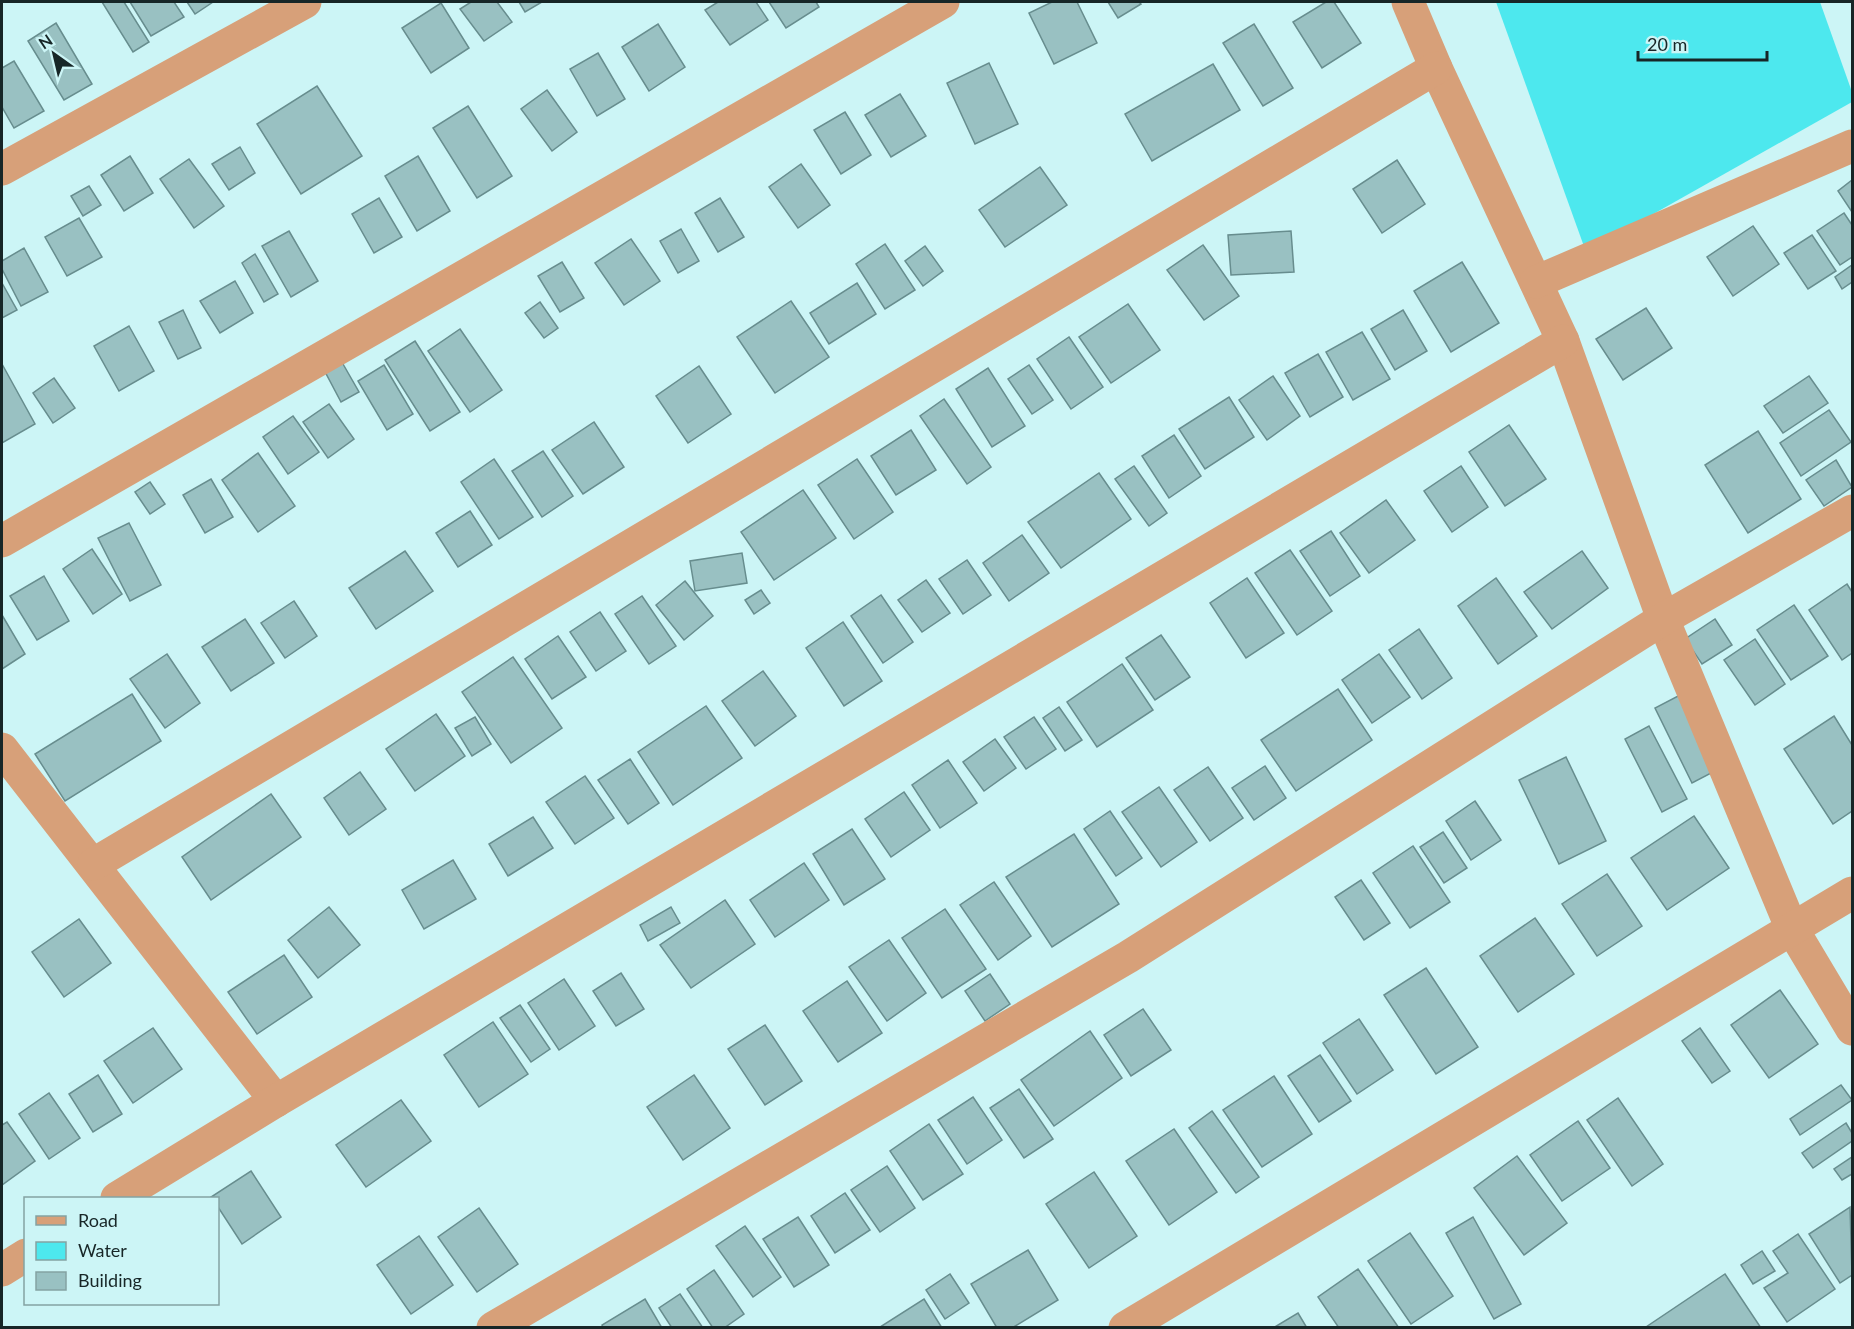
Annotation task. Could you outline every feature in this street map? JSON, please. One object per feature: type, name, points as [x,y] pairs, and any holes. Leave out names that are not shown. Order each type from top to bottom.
[{"type":"street","points":[[2,169],[305,2]]},
{"type":"street","points":[[2,541],[943,2]]},
{"type":"street","points":[[1408,2],[1436,68],[1563,341],[1663,619],[1791,927],[1852,1029]]},
{"type":"street","points":[[94,864],[1436,68]]},
{"type":"street","points":[[1536,282],[1852,146]]},
{"type":"street","points":[[119,1197],[276,1101],[1563,341]]},
{"type":"street","points":[[493,1328],[1128,957],[1663,619],[1852,511]]},
{"type":"street","points":[[2,749],[94,864],[276,1101]]},
{"type":"street","points":[[1125,1328],[1791,927],[1852,893]]},
{"type":"street","points":[[2,1270],[24,1256]]},
{"type":"water","points":[[1496,2],[1820,2],[1852,92],[1852,102],[1586,252]]},
{"type":"building","points":[[102,2],[124,2],[149,42],[133,52]]},
{"type":"building","points":[[130,2],[174,2],[184,17],[151,36]]},
{"type":"building","points":[[187,2],[213,2],[195,14]]},
{"type":"building","points":[[471,2],[497,2],[512,22],[484,41],[460,9]]},
{"type":"building","points":[[519,2],[542,2],[525,12]]},
{"type":"building","points":[[718,2],[756,2],[768,20],[730,45],[705,10]]},
{"type":"building","points":[[769,2],[816,2],[819,7],[786,28]]},
{"type":"building","points":[[1052,2],[1077,2],[1097,43],[1054,64],[1029,13]]},
{"type":"building","points":[[1108,2],[1139,2],[1141,4],[1118,18]]},
{"type":"building","points":[[1326,2],[1334,2],[1361,43],[1322,68],[1293,22]]},
{"type":"building","points":[[441,3],[469,48],[431,73],[402,28]]},
{"type":"building","points":[[56,23],[92,84],[64,100],[28,41]]},
{"type":"building","points":[[658,24],[685,67],[649,91],[622,47]]},
{"type":"building","points":[[1254,24],[1293,88],[1263,106],[1223,43]]},
{"type":"building","points":[[598,53],[625,99],[597,116],[570,69]]},
{"type":"building","points":[[14,61],[44,111],[14,128],[2,107],[2,68]]},
{"type":"building","points":[[989,63],[1018,124],[975,144],[947,83]]},
{"type":"building","points":[[1213,64],[1240,110],[1152,161],[1125,114]]},
{"type":"building","points":[[317,86],[362,156],[301,194],[257,124]]},
{"type":"building","points":[[547,90],[577,132],[552,151],[521,109]]},
{"type":"building","points":[[900,94],[926,136],[891,157],[865,115]]},
{"type":"building","points":[[468,106],[512,176],[477,198],[433,128]]},
{"type":"building","points":[[845,112],[871,155],[841,174],[814,130]]},
{"type":"building","points":[[240,147],[255,173],[229,190],[212,164]]},
{"type":"building","points":[[130,156],[153,193],[124,211],[101,175]]},
{"type":"building","points":[[418,156],[450,211],[417,231],[385,176]]},
{"type":"building","points":[[189,159],[224,206],[194,228],[160,179]]},
{"type":"building","points":[[1397,160],[1425,204],[1382,233],[1353,189]]},
{"type":"building","points":[[801,164],[830,205],[798,228],[769,187]]},
{"type":"building","points":[[1040,167],[1067,205],[1005,247],[979,210]]},
{"type":"building","points":[[1852,180],[1852,212],[1838,191]]},
{"type":"building","points":[[89,186],[101,205],[83,216],[71,196]]},
{"type":"building","points":[[379,198],[402,237],[374,253],[352,214]]},
{"type":"building","points":[[720,198],[744,237],[718,252],[695,213]]},
{"type":"building","points":[[1844,213],[1852,225],[1852,257],[1840,265],[1817,231]]},
{"type":"building","points":[[79,218],[102,257],[67,276],[45,237]]},
{"type":"building","points":[[1753,226],[1779,264],[1733,296],[1707,257]]},
{"type":"building","points":[[681,229],[699,261],[678,273],[660,241]]},
{"type":"building","points":[[289,231],[318,281],[291,297],[262,246]]},
{"type":"building","points":[[1291,231],[1294,272],[1231,275],[1228,235]]},
{"type":"building","points":[[1812,235],[1836,271],[1808,289],[1784,253]]},
{"type":"building","points":[[631,239],[660,281],[624,305],[595,263]]},
{"type":"building","points":[[885,244],[915,290],[885,309],[856,264]]},
{"type":"building","points":[[1203,245],[1239,296],[1204,320],[1167,270]]},
{"type":"building","points":[[925,246],[943,271],[923,286],[905,261]]},
{"type":"building","points":[[24,248],[48,292],[21,306],[2,269],[2,261]]},
{"type":"building","points":[[255,254],[278,294],[264,302],[242,263]]},
{"type":"building","points":[[562,262],[584,298],[560,312],[538,276]]},
{"type":"building","points":[[1462,262],[1499,323],[1451,352],[1414,291]]},
{"type":"building","points":[[1852,265],[1852,282],[1842,289],[1835,277]]},
{"type":"building","points":[[235,281],[253,313],[220,333],[200,301]]},
{"type":"building","points":[[2,283],[17,310],[2,318]]},
{"type":"building","points":[[857,283],[876,314],[829,344],[810,313]]},
{"type":"building","points":[[791,301],[829,357],[775,393],[737,337]]},
{"type":"building","points":[[540,302],[558,328],[544,338],[525,313]]},
{"type":"building","points":[[1128,304],[1160,350],[1111,383],[1079,337]]},
{"type":"building","points":[[1646,308],[1672,348],[1623,380],[1596,339]]},
{"type":"building","points":[[183,310],[201,348],[178,359],[159,322]]},
{"type":"building","points":[[1403,310],[1427,351],[1395,370],[1371,329]]},
{"type":"building","points":[[129,326],[154,371],[119,391],[94,346]]},
{"type":"building","points":[[460,329],[502,390],[470,412],[428,351]]},
{"type":"building","points":[[1362,332],[1390,379],[1353,400],[1326,352]]},
{"type":"building","points":[[1069,337],[1103,387],[1071,409],[1037,359]]},
{"type":"building","points":[[415,341],[460,412],[430,431],[385,360]]},
{"type":"building","points":[[1318,354],[1343,397],[1310,417],[1285,373]]},
{"type":"building","points":[[339,357],[359,392],[341,402],[322,366]]},
{"type":"building","points":[[2,364],[35,424],[2,443]]},
{"type":"building","points":[[384,365],[413,414],[387,430],[358,381]]},
{"type":"building","points":[[1029,365],[1053,400],[1032,414],[1008,379]]},
{"type":"building","points":[[699,366],[731,414],[688,443],[656,396]]},
{"type":"building","points":[[988,368],[1025,426],[992,447],[956,389]]},
{"type":"building","points":[[1273,376],[1300,416],[1267,440],[1239,400]]},
{"type":"building","points":[[1809,376],[1828,403],[1783,433],[1764,406]]},
{"type":"building","points":[[54,378],[75,408],[53,423],[33,393]]},
{"type":"building","points":[[1229,397],[1254,437],[1205,469],[1179,429]]},
{"type":"building","points":[[944,399],[991,467],[967,484],[920,416]]},
{"type":"building","points":[[329,404],[354,439],[328,458],[303,422]]},
{"type":"building","points":[[1829,410],[1851,442],[1801,476],[1780,443]]},
{"type":"building","points":[[293,416],[319,452],[288,474],[263,437]]},
{"type":"building","points":[[594,422],[624,467],[583,494],[552,450]]},
{"type":"building","points":[[1509,425],[1546,479],[1505,506],[1469,452]]},
{"type":"building","points":[[911,430],[936,470],[896,495],[871,456]]},
{"type":"building","points":[[1758,431],[1801,499],[1748,533],[1705,465]]},
{"type":"building","points":[[1174,435],[1201,476],[1169,498],[1142,456]]},
{"type":"building","points":[[543,451],[573,496],[542,517],[512,471]]},
{"type":"building","points":[[258,453],[295,506],[258,532],[222,480]]},
{"type":"building","points":[[494,459],[533,517],[499,539],[461,482]]},
{"type":"building","points":[[857,459],[893,512],[854,539],[818,485]]},
{"type":"building","points":[[1836,460],[1852,487],[1824,506],[1806,480]]},
{"type":"building","points":[[1134,466],[1167,513],[1149,526],[1115,479]]},
{"type":"building","points":[[1461,466],[1488,507],[1452,532],[1424,491]]},
{"type":"building","points":[[1099,473],[1131,519],[1061,568],[1028,522]]},
{"type":"building","points":[[211,479],[233,517],[205,533],[183,495]]},
{"type":"building","points":[[150,482],[165,504],[150,514],[135,492]]},
{"type":"building","points":[[803,490],[836,538],[774,580],[741,532]]},
{"type":"building","points":[[1386,500],[1415,540],[1369,573],[1340,533]]},
{"type":"building","points":[[470,511],[492,545],[458,567],[436,533]]},
{"type":"building","points":[[129,523],[161,585],[130,601],[98,538]]},
{"type":"building","points":[[1331,531],[1360,576],[1330,596],[1300,551]]},
{"type":"building","points":[[1022,535],[1049,573],[1009,601],[983,563]]},
{"type":"building","points":[[92,549],[122,594],[93,614],[63,569]]},
{"type":"building","points":[[1290,550],[1332,611],[1297,635],[1255,573]]},
{"type":"building","points":[[405,551],[433,591],[376,629],[349,588]]},
{"type":"building","points":[[1582,551],[1608,588],[1552,629],[1524,592]]},
{"type":"building","points":[[742,553],[747,583],[695,591],[690,561]]},
{"type":"building","points":[[967,560],[991,595],[963,614],[939,579]]},
{"type":"building","points":[[44,576],[69,621],[37,640],[10,596]]},
{"type":"building","points":[[1247,578],[1284,633],[1246,658],[1210,603]]},
{"type":"building","points":[[1496,578],[1537,636],[1498,664],[1458,606]]},
{"type":"building","points":[[926,580],[950,613],[922,632],[898,600]]},
{"type":"building","points":[[685,581],[713,616],[684,640],[656,605]]},
{"type":"building","points":[[1847,584],[1852,592],[1852,653],[1842,660],[1809,610]]},
{"type":"building","points":[[761,590],[770,603],[754,614],[745,600]]},
{"type":"building","points":[[881,595],[913,642],[883,663],[851,616]]},
{"type":"building","points":[[642,596],[676,646],[649,664],[615,614]]},
{"type":"building","points":[[294,601],[317,636],[285,658],[261,623]]},
{"type":"building","points":[[1794,605],[1828,656],[1791,680],[1757,630]]},
{"type":"building","points":[[600,612],[626,651],[596,671],[570,632]]},
{"type":"building","points":[[2,615],[25,654],[2,669]]},
{"type":"building","points":[[245,619],[274,663],[231,691],[202,647]]},
{"type":"building","points":[[1715,619],[1732,645],[1702,664],[1685,639]]},
{"type":"building","points":[[843,622],[882,681],[844,706],[806,648]]},
{"type":"building","points":[[1419,629],[1452,678],[1422,699],[1389,650]]},
{"type":"building","points":[[1161,635],[1190,677],[1155,700],[1126,658]]},
{"type":"building","points":[[558,636],[586,677],[552,699],[525,659]]},
{"type":"building","points":[[1755,639],[1785,684],[1755,705],[1724,660]]},
{"type":"building","points":[[167,654],[200,703],[165,728],[130,679]]},
{"type":"building","points":[[1379,654],[1410,697],[1372,723],[1342,680]]},
{"type":"building","points":[[513,657],[562,728],[511,763],[462,692]]},
{"type":"building","points":[[1122,664],[1153,710],[1097,747],[1067,702]]},
{"type":"building","points":[[763,671],[796,716],[755,746],[722,701]]},
{"type":"building","points":[[1338,689],[1372,740],[1296,791],[1261,740]]},
{"type":"building","points":[[132,694],[161,741],[65,801],[35,754]]},
{"type":"building","points":[[1680,695],[1717,770],[1692,783],[1655,708]]},
{"type":"building","points":[[706,706],[742,758],[673,805],[638,752]]},
{"type":"building","points":[[1059,707],[1082,740],[1065,751],[1043,718]]},
{"type":"building","points":[[436,714],[465,756],[415,791],[386,749]]},
{"type":"building","points":[[1834,716],[1852,745],[1852,811],[1833,824],[1784,749]]},
{"type":"building","points":[[475,717],[491,744],[472,756],[455,728]]},
{"type":"building","points":[[1034,717],[1056,749],[1026,769],[1004,737]]},
{"type":"building","points":[[1649,726],[1687,799],[1662,812],[1625,739]]},
{"type":"building","points":[[995,739],[1016,768],[984,791],[963,762]]},
{"type":"building","points":[[1566,757],[1606,841],[1559,864],[1519,780]]},
{"type":"building","points":[[630,759],[659,803],[628,824],[598,780]]},
{"type":"building","points":[[948,760],[977,803],[940,828],[912,785]]},
{"type":"building","points":[[1265,766],[1286,798],[1254,820],[1232,788]]},
{"type":"building","points":[[1208,767],[1243,818],[1210,841],[1174,790]]},
{"type":"building","points":[[360,772],[386,809],[349,835],[324,798]]},
{"type":"building","points":[[585,776],[614,818],[575,844],[546,802]]},
{"type":"building","points":[[1159,787],[1197,842],[1161,867],[1122,812]]},
{"type":"building","points":[[904,792],[930,830],[891,857],[865,819]]},
{"type":"building","points":[[271,794],[301,837],[211,900],[182,857]]},
{"type":"building","points":[[1475,801],[1501,840],[1471,860],[1446,821]]},
{"type":"building","points":[[1110,811],[1142,858],[1116,876],[1084,829]]},
{"type":"building","points":[[1694,816],[1729,868],[1667,910],[1631,858]]},
{"type":"building","points":[[533,817],[553,848],[508,876],[489,844]]},
{"type":"building","points":[[852,829],[885,879],[844,905],[813,854]]},
{"type":"building","points":[[1443,832],[1467,868],[1444,883],[1420,847]]},
{"type":"building","points":[[1074,834],[1119,904],[1052,947],[1006,877]]},
{"type":"building","points":[[1413,846],[1450,902],[1410,928],[1373,873]]},
{"type":"building","points":[[453,860],[476,899],[424,929],[402,890]]},
{"type":"building","points":[[804,863],[829,900],[775,937],[750,900]]},
{"type":"building","points":[[1607,874],[1642,926],[1597,956],[1562,904]]},
{"type":"building","points":[[1361,880],[1390,923],[1364,940],[1335,897]]},
{"type":"building","points":[[994,882],[1031,936],[998,960],[960,905]]},
{"type":"building","points":[[725,900],[755,944],[691,988],[660,945]]},
{"type":"building","points":[[329,907],[360,945],[318,978],[288,940]]},
{"type":"building","points":[[671,907],[680,923],[648,941],[640,925]]},
{"type":"building","points":[[945,909],[986,969],[942,998],[902,938]]},
{"type":"building","points":[[1535,918],[1574,974],[1518,1012],[1480,956]]},
{"type":"building","points":[[79,919],[111,963],[64,997],[32,952]]},
{"type":"building","points":[[889,940],[926,993],[887,1021],[849,967]]},
{"type":"building","points":[[284,955],[312,997],[257,1034],[228,992]]},
{"type":"building","points":[[1426,968],[1478,1047],[1436,1074],[1384,995]]},
{"type":"building","points":[[621,973],[644,1009],[616,1026],[593,991]]},
{"type":"building","points":[[990,974],[1010,1004],[985,1021],[965,991]]},
{"type":"building","points":[[564,979],[595,1026],[559,1050],[528,1003]]},
{"type":"building","points":[[847,981],[882,1033],[838,1062],[803,1011]]},
{"type":"building","points":[[1780,990],[1818,1044],[1769,1078],[1731,1025]]},
{"type":"building","points":[[520,1005],[550,1049],[531,1062],[500,1018]]},
{"type":"building","points":[[1143,1009],[1171,1050],[1131,1076],[1104,1035]]},
{"type":"building","points":[[1359,1019],[1393,1070],[1357,1094],[1323,1043]]},
{"type":"building","points":[[493,1022],[528,1074],[479,1107],[444,1055]]},
{"type":"building","points":[[765,1025],[802,1081],[765,1105],[728,1049]]},
{"type":"building","points":[[153,1028],[182,1069],[133,1103],[104,1061]]},
{"type":"building","points":[[1700,1028],[1730,1071],[1712,1083],[1682,1041]]},
{"type":"building","points":[[1090,1031],[1122,1078],[1054,1126],[1021,1080]]},
{"type":"building","points":[[1320,1055],[1351,1101],[1319,1122],[1288,1076]]},
{"type":"building","points":[[98,1075],[122,1114],[93,1132],[69,1094]]},
{"type":"building","points":[[694,1075],[730,1128],[683,1160],[647,1107]]},
{"type":"building","points":[[1274,1076],[1312,1134],[1262,1167],[1223,1110]]},
{"type":"building","points":[[1841,1085],[1852,1100],[1800,1135],[1790,1119]]},
{"type":"building","points":[[1019,1089],[1053,1139],[1024,1158],[990,1108]]},
{"type":"building","points":[[49,1093],[80,1138],[49,1159],[19,1114]]},
{"type":"building","points":[[973,1097],[1002,1140],[967,1164],[938,1120]]},
{"type":"building","points":[[1618,1098],[1663,1164],[1632,1186],[1587,1120]]},
{"type":"building","points":[[401,1100],[431,1141],[366,1187],[336,1145]]},
{"type":"building","points":[[1212,1111],[1259,1177],[1236,1193],[1189,1128]]},
{"type":"building","points":[[1578,1121],[1610,1168],[1562,1201],[1530,1155]]},
{"type":"building","points":[[7,1122],[35,1161],[2,1185],[2,1125]]},
{"type":"building","points":[[1846,1123],[1852,1133],[1852,1141],[1813,1168],[1802,1153]]},
{"type":"building","points":[[929,1124],[963,1174],[923,1200],[890,1151]]},
{"type":"building","points":[[1174,1129],[1217,1192],[1169,1225],[1126,1161]]},
{"type":"building","points":[[1517,1156],[1567,1223],[1524,1255],[1474,1188]]},
{"type":"building","points":[[1852,1157],[1852,1174],[1842,1180],[1834,1169]]},
{"type":"building","points":[[887,1166],[915,1208],[880,1232],[851,1190]]},
{"type":"building","points":[[251,1171],[281,1217],[242,1244],[219,1209],[219,1197],[211,1197]]},
{"type":"building","points":[[1094,1172],[1137,1236],[1089,1268],[1046,1204]]},
{"type":"building","points":[[845,1193],[870,1230],[835,1253],[811,1216]]},
{"type":"building","points":[[1850,1207],[1852,1275],[1840,1283],[1809,1234]]},
{"type":"building","points":[[479,1208],[518,1264],[477,1292],[438,1237]]},
{"type":"building","points":[[798,1217],[829,1265],[794,1287],[763,1239]]},
{"type":"building","points":[[1473,1217],[1521,1304],[1494,1319],[1446,1233]]},
{"type":"building","points":[[745,1226],[781,1277],[753,1297],[716,1246]]},
{"type":"building","points":[[1410,1233],[1453,1296],[1411,1324],[1368,1261]]},
{"type":"building","points":[[1798,1234],[1835,1289],[1787,1322],[1764,1288],[1788,1273],[1773,1251]]},
{"type":"building","points":[[419,1236],[453,1285],[411,1314],[377,1265]]},
{"type":"building","points":[[1028,1250],[1058,1300],[1012,1328],[997,1328],[971,1284]]},
{"type":"building","points":[[1762,1251],[1775,1271],[1753,1284],[1741,1265]]},
{"type":"building","points":[[1358,1269],[1399,1328],[1339,1328],[1318,1297]]},
{"type":"building","points":[[714,1270],[744,1314],[724,1328],[713,1328],[687,1289]]},
{"type":"building","points":[[950,1274],[969,1303],[945,1319],[926,1290]]},
{"type":"building","points":[[1725,1274],[1761,1328],[1646,1327]]},
{"type":"building","points":[[680,1294],[703,1328],[672,1328],[659,1308]]},
{"type":"building","points":[[645,1299],[662,1328],[603,1328],[602,1325]]},
{"type":"building","points":[[924,1299],[942,1328],[880,1327]]},
{"type":"building","points":[[1298,1313],[1307,1328],[1273,1328]]}]
